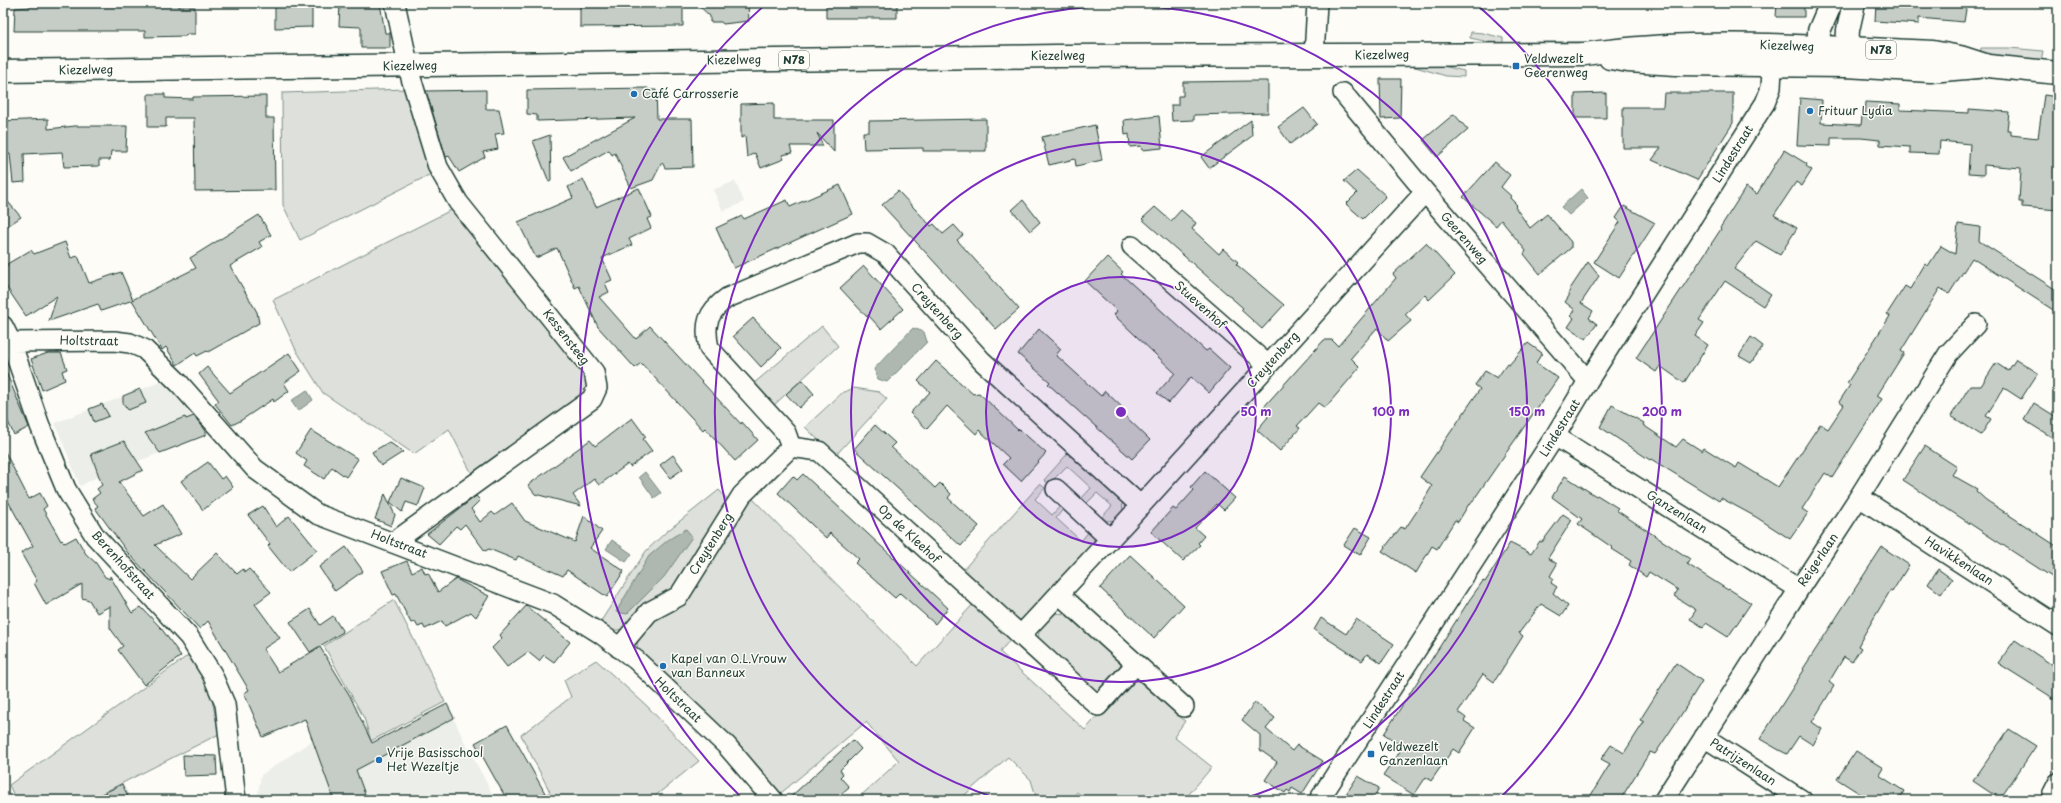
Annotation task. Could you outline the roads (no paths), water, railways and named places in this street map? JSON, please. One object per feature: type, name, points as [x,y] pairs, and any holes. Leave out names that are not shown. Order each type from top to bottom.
[{"type":"main road","points":[[1818,56],[1819,31],[1832,3]]},
{"type":"main road","points":[[1847,57],[1848,30],[1854,3]]},
{"type":"main road","name":"Kiezelweg","points":[[3,71],[1056,56],[1585,54],[1629,47],[1667,45],[1773,55],[1847,57],[1933,52],[1960,56],[1988,66],[2058,72]]},
{"type":"street","name":"Kessensteeg","points":[[394,542],[592,399],[597,388],[594,372],[458,202],[438,167],[408,66],[395,3]]},
{"type":"street","points":[[1314,56],[1317,3]]},
{"type":"street","name":"Lindestraat","points":[[1319,800],[1555,436],[1588,381],[1769,96],[1773,55]]},
{"type":"street","name":"Geerenweg","points":[[1343,92],[1425,192],[1588,381]]},
{"type":"street","name":"Creytenberg","points":[[619,648],[649,612],[679,596],[742,495],[791,447],[786,433],[709,348],[706,334],[710,315],[716,306],[727,298],[858,243],[867,243],[886,254],[982,361],[1141,506],[1425,192]]},
{"type":"street","name":"Stuevenhof","points":[[1132,246],[1268,365]]},
{"type":"street","name":"Reigerlaan","points":[[1664,800],[1859,497],[1948,354],[1976,324]]},
{"type":"street","name":"Holtstraat","points":[[7,334],[114,340],[130,343],[144,349],[179,383],[255,469],[317,514],[394,542],[553,604],[636,660],[727,746],[773,800]]},
{"type":"street","name":"Berenhofstraat","points":[[7,334],[40,426],[66,489],[95,536],[189,637],[212,674],[225,704],[236,800]]},
{"type":"street","name":"Ganzenlaan","points":[[1555,436],[1799,589]]},
{"type":"street","name":"Op de Kleehof","points":[[791,447],[819,451],[1098,706],[1136,664]]},
{"type":"street","points":[[1056,489],[1110,539]]},
{"type":"street","name":"Havikkenlaan","points":[[1859,497],[2058,626]]},
{"type":"street","points":[[1020,636],[1141,506]]},
{"type":"street","points":[[1059,594],[1184,707]]},
{"type":"street","name":"Patrijzenlaan","points":[[1704,737],[1802,800]]},
{"type":"place","name":"Veldwezelt Geerenweg","points":[[1516,66]]},
{"type":"place","name":"Café Carrosserie","points":[[634,94]]},
{"type":"place","name":"Frituur Lydia","points":[[1810,111]]},
{"type":"place","name":"Kapel van O.L.Vrouw van Banneux","points":[[663,666]]},
{"type":"place","name":"Veldwezelt Ganzenlaan","points":[[1371,754]]},
{"type":"place","name":"Vrije Basisschool Het Wezeltje","points":[[379,760]]}]
